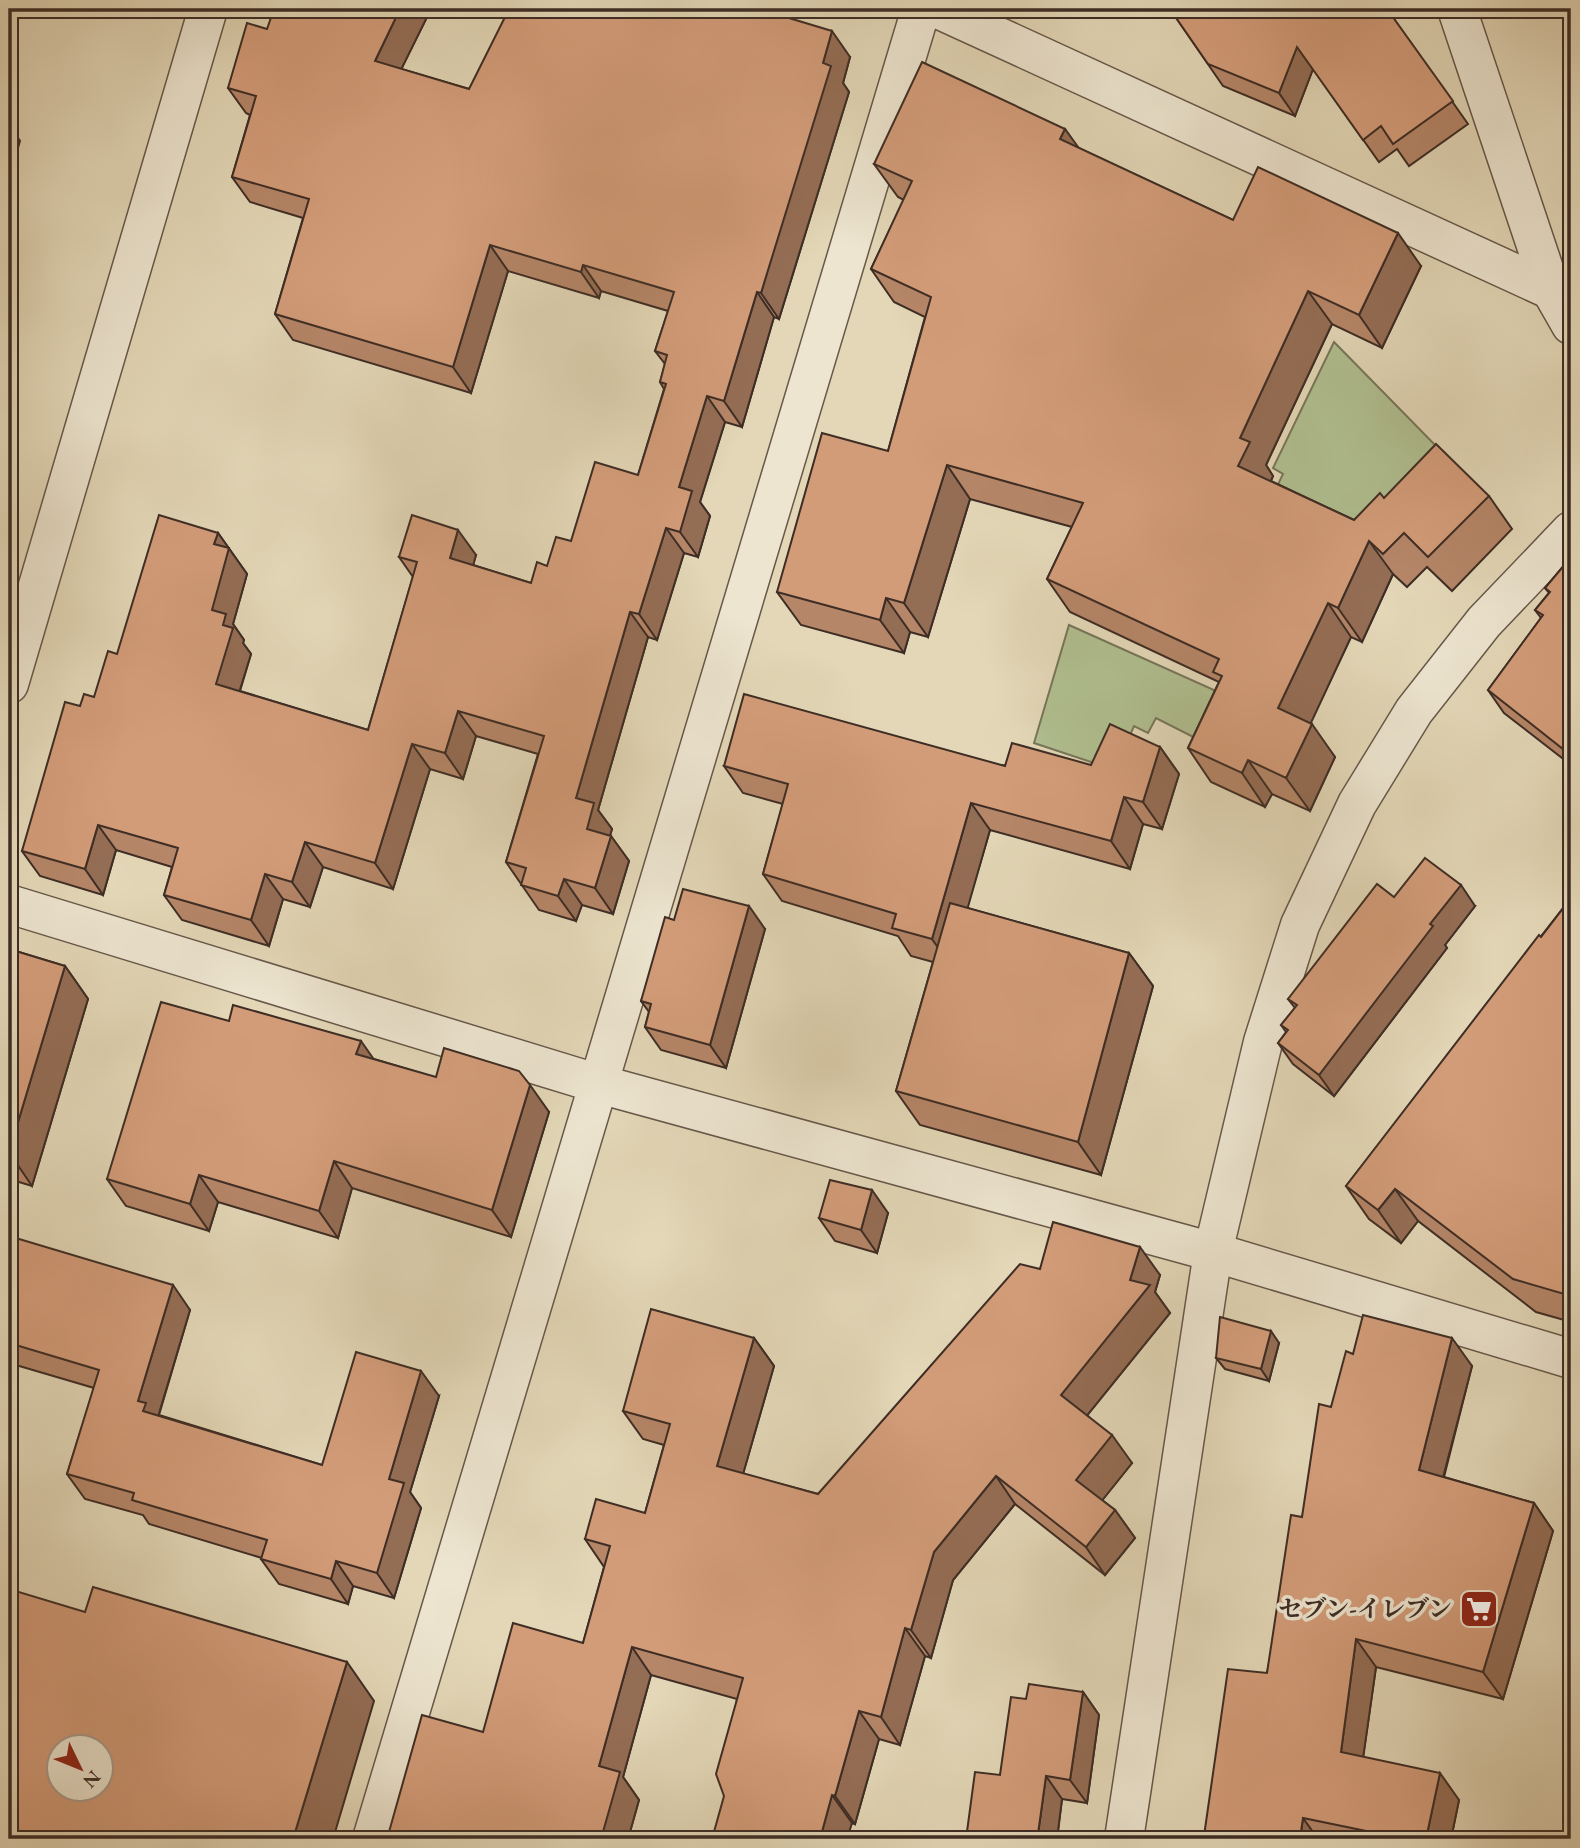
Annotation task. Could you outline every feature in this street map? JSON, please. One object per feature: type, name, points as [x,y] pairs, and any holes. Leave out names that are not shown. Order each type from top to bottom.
[{"type":"street","points":[[9,684],[208,9]]},
{"type":"street","points":[[372,1839],[921,9]]},
{"type":"street","points":[[937,9],[1551,290]]},
{"type":"street","points":[[1457,9],[1551,290],[1571,325]]},
{"type":"street","points":[[1124,1839],[1213,1252],[1263,1042],[1296,938],[1357,804],[1414,711],[1485,622],[1571,531]]},
{"type":"street","points":[[9,904],[599,1084],[1213,1252],[1571,1359]]},
{"type":"green space","points":[[1334,342],[1439,449],[1354,537],[1272,497],[1283,474],[1273,468]]},
{"type":"green space","points":[[1069,625],[1234,699],[1215,748],[1156,718],[1148,733],[1134,726],[1115,770],[1034,743]]},
{"type":"building","points":[[274,9],[400,9],[375,61],[469,89],[509,9],[759,9],[832,31],[823,63],[831,66],[761,293],[757,292],[724,401],[707,396],[679,487],[692,491],[680,532],[666,528],[639,614],[630,612],[576,798],[594,803],[587,829],[611,836],[595,888],[564,879],[558,896],[521,885],[526,868],[506,862],[544,736],[458,711],[445,753],[412,744],[375,863],[305,842],[292,882],[265,874],[251,920],[164,895],[178,848],[98,825],[85,869],[22,851],[65,702],[80,706],[84,694],[94,697],[108,651],[117,654],[159,515],[218,533],[214,544],[229,548],[212,610],[226,614],[223,625],[233,628],[216,684],[368,730],[417,562],[399,557],[412,515],[458,530],[450,558],[531,583],[537,562],[547,566],[556,537],[571,541],[595,462],[638,475],[666,384],[660,382],[667,355],[655,351],[674,292],[583,265],[581,272],[490,245],[453,367],[275,314],[309,199],[232,177],[256,96],[228,88],[247,23],[267,29]]},
{"type":"building","points":[[1170,9],[1387,9],[1453,101],[1393,144],[1381,126],[1363,140],[1297,47],[1279,93],[1208,64]]},
{"type":"building","points":[[922,62],[1065,129],[1060,139],[1233,220],[1258,167],[1398,233],[1359,315],[1308,291],[1240,438],[1250,442],[1238,466],[1354,520],[1380,493],[1384,498],[1436,444],[1489,496],[1428,557],[1404,533],[1383,554],[1369,541],[1338,608],[1328,603],[1278,708],[1312,724],[1286,778],[1248,760],[1242,773],[1188,748],[1222,676],[1213,672],[1219,659],[1047,579],[1083,503],[947,465],[904,603],[886,598],[880,620],[777,592],[822,433],[888,451],[931,297],[871,269],[912,181],[874,164]]},
{"type":"building","points":[[1571,557],[1571,749],[1568,753],[1488,690],[1543,615],[1535,610],[1550,592],[1545,588]]},
{"type":"building","points":[[744,694],[1005,766],[1012,743],[1091,765],[1110,724],[1160,747],[1143,802],[1124,797],[1111,841],[971,803],[932,939],[892,928],[896,914],[763,874],[788,784],[724,766]]},
{"type":"building","points":[[1425,858],[1461,885],[1430,924],[1433,926],[1319,1075],[1278,1043],[1288,1030],[1281,1025],[1297,1005],[1288,999],[1377,884],[1394,897]]},
{"type":"building","points":[[683,889],[749,906],[710,1045],[645,1027],[651,1004],[641,1001],[665,917],[674,920]]},
{"type":"building","points":[[1571,898],[1571,1296],[1513,1279],[1395,1189],[1378,1210],[1346,1186],[1539,935],[1541,937]]},
{"type":"building","points":[[950,903],[1129,953],[1078,1142],[896,1091]]},
{"type":"building","points":[[9,949],[65,966],[9,1152]]},
{"type":"building","points":[[161,1002],[229,1021],[233,1005],[361,1041],[356,1054],[436,1077],[444,1048],[519,1071],[530,1085],[492,1210],[334,1161],[319,1211],[199,1175],[190,1204],[107,1179]]},
{"type":"building","points":[[830,1180],[872,1190],[861,1230],[819,1218]]},
{"type":"building","points":[[1053,1222],[1140,1247],[1130,1280],[1150,1285],[1061,1395],[1112,1435],[1076,1480],[1115,1510],[1086,1547],[996,1476],[934,1552],[911,1630],[905,1628],[881,1717],[859,1711],[820,1839],[712,1839],[724,1796],[716,1774],[743,1678],[632,1647],[599,1766],[620,1772],[601,1839],[387,1839],[422,1715],[483,1732],[513,1623],[583,1643],[610,1546],[585,1539],[596,1499],[645,1513],[670,1424],[623,1411],[651,1309],[754,1338],[717,1466],[818,1494],[1020,1264],[1040,1269]]},
{"type":"building","points":[[9,1236],[173,1285],[138,1401],[146,1403],[143,1411],[322,1465],[356,1352],[421,1371],[389,1479],[404,1483],[377,1573],[336,1561],[331,1579],[261,1559],[267,1540],[132,1500],[134,1493],[67,1474],[99,1370],[9,1343]]},
{"type":"building","points":[[1363,1315],[1452,1338],[1419,1470],[1534,1503],[1483,1672],[1356,1639],[1341,1752],[1440,1773],[1426,1839],[1405,1839],[1303,1818],[1300,1839],[1200,1839],[1200,1835],[1204,1836],[1228,1669],[1267,1673],[1291,1515],[1302,1517],[1319,1404],[1331,1407],[1346,1351],[1353,1354]]},
{"type":"building","points":[[1220,1317],[1271,1331],[1261,1369],[1216,1358]]},
{"type":"building","points":[[93,1587],[347,1662],[293,1839],[9,1839],[9,1589],[85,1612]]},
{"type":"building","points":[[1029,1684],[1083,1692],[1070,1780],[1046,1776],[1038,1834],[1028,1833],[1027,1839],[966,1839],[975,1772],[1000,1775],[1011,1697],[1026,1699]]},
{"type":"place","name":"セブン-イレブン","points":[[1479,1609]]}]
